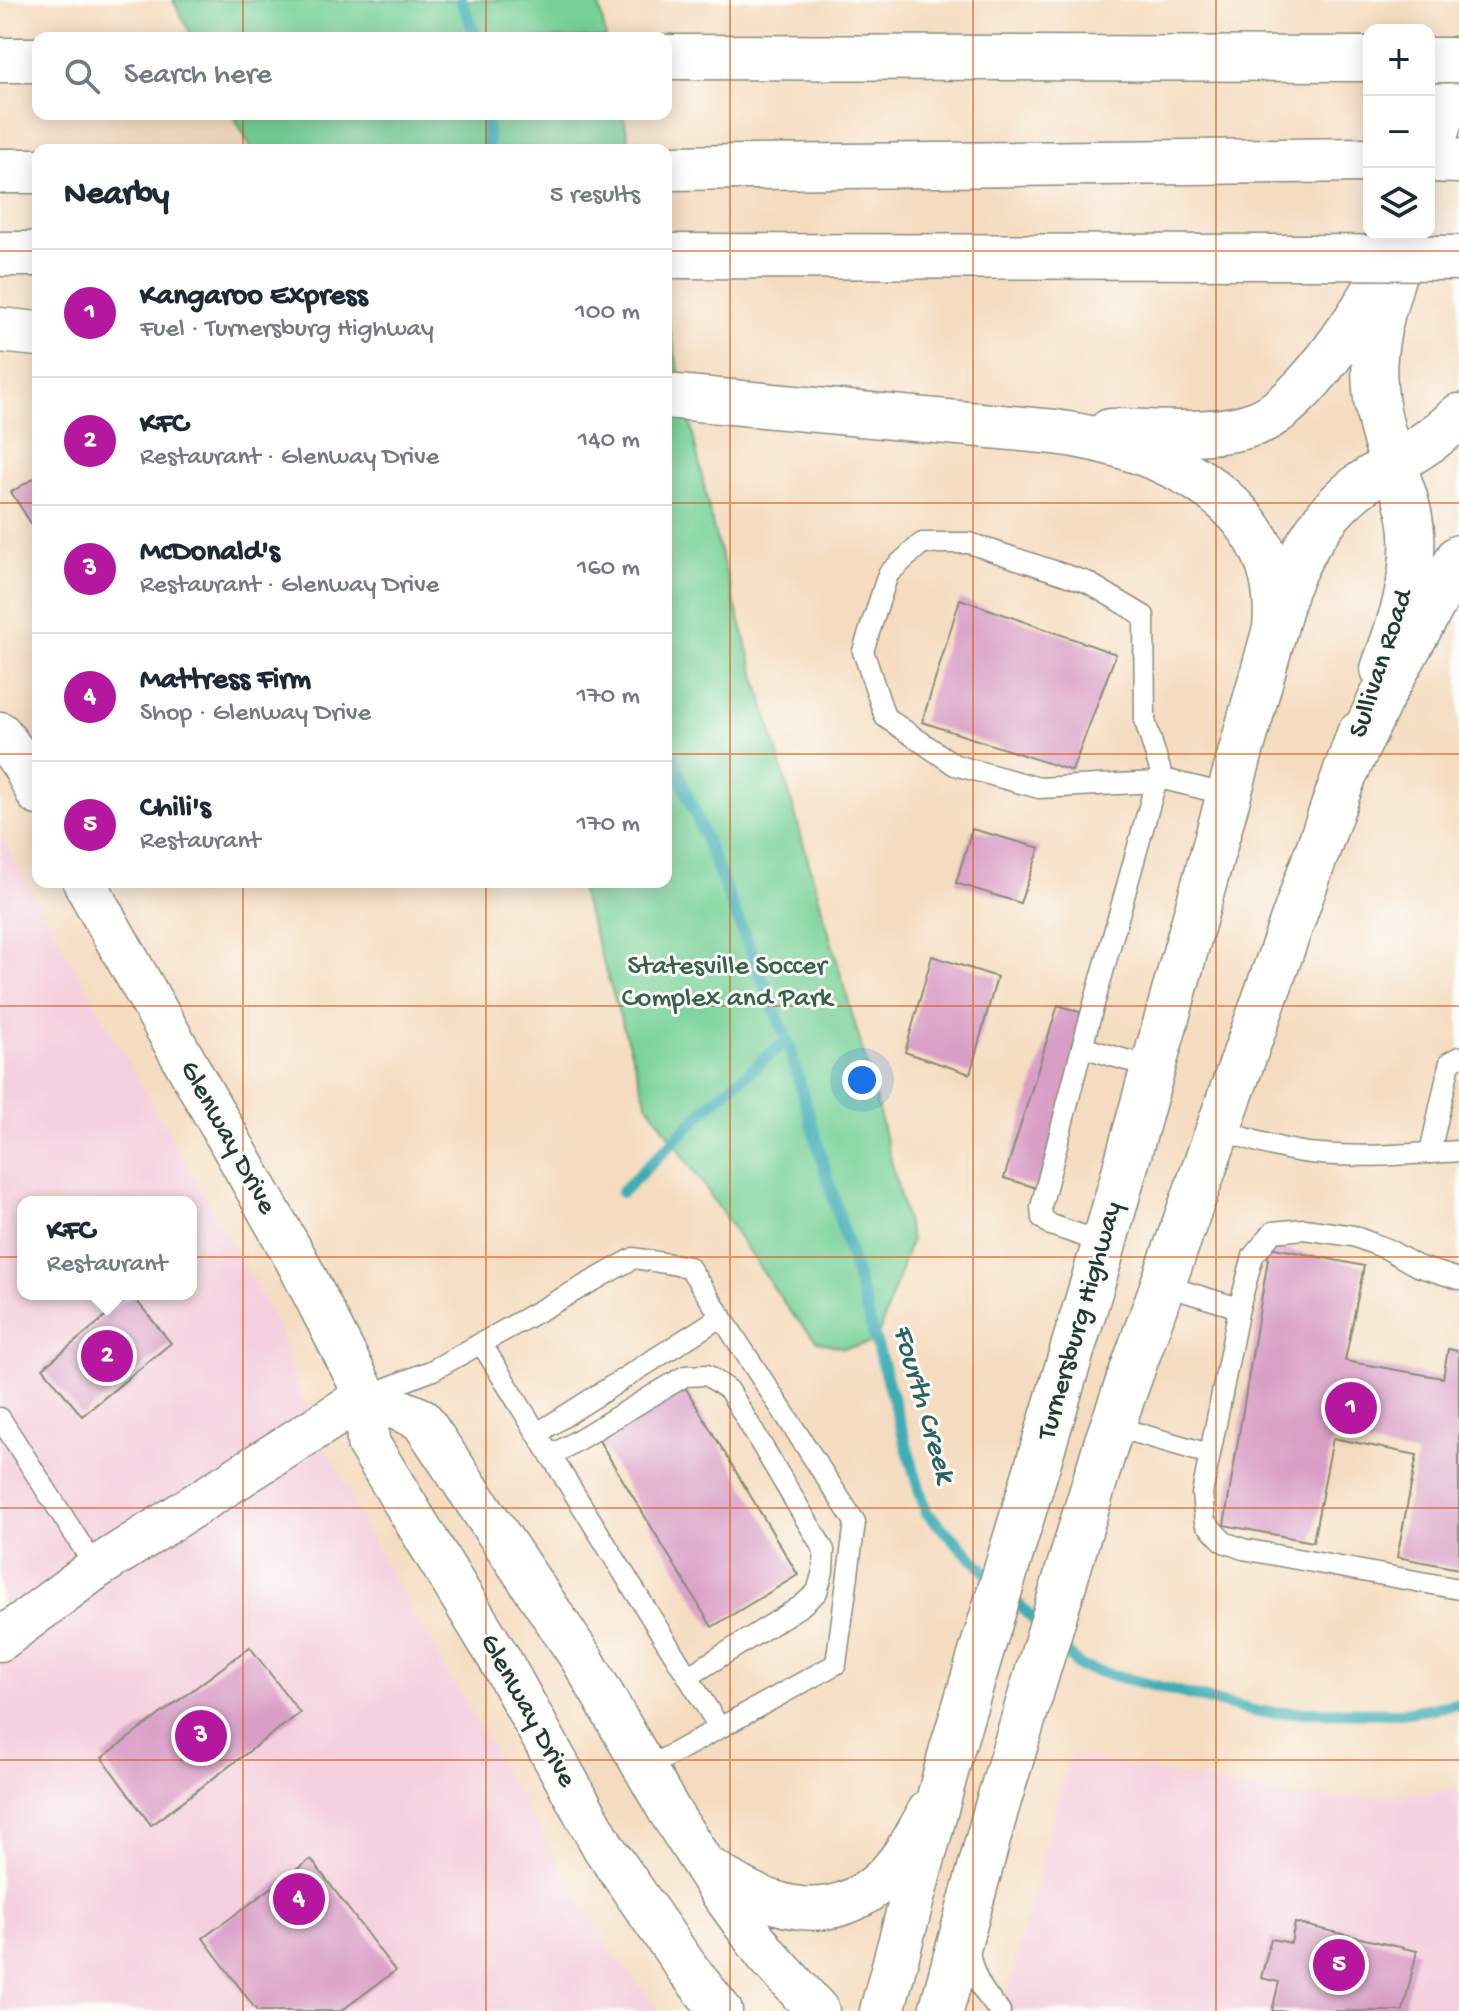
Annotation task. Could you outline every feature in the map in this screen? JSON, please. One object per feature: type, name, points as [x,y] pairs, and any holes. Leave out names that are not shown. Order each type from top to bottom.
[{"type":"main road","points":[[672,57],[1363,59]]},
{"type":"main road","points":[[1435,60],[1459,59],[1435,139]]},
{"type":"main road","points":[[0,60],[32,60]]},
{"type":"main road","points":[[672,168],[1352,159]]},
{"type":"main road","points":[[1435,159],[1459,161]]},
{"type":"main road","points":[[0,171],[32,171]]},
{"type":"main road","points":[[1020,429],[1206,431],[1243,427],[1265,420],[1283,409],[1333,351],[1403,240]]},
{"type":"main road","name":"Sullivan Road","points":[[1347,770],[1400,621],[1411,574],[1411,519],[1378,414],[1374,358],[1378,330],[1405,240]]},
{"type":"main road","points":[[0,254],[32,254]]},
{"type":"main road","points":[[672,256],[1459,258]]},
{"type":"main road","points":[[0,330],[32,333]]},
{"type":"main road","points":[[672,397],[1076,435],[1143,453],[1180,470],[1219,495],[1246,521],[1265,557],[1276,599],[1275,629]]},
{"type":"main road","points":[[1275,629],[1291,576],[1303,550],[1337,505],[1352,491],[1420,448],[1459,416]]},
{"type":"main road","points":[[1347,770],[1382,696],[1459,557]]},
{"type":"main road","name":"Turnersburg Highway","points":[[882,2011],[946,1769],[1104,1243],[1275,629]]},
{"type":"main road","name":"Turnersburg Highway","points":[[941,2011],[996,1810],[1110,1435],[1347,770]]},
{"type":"street","points":[[0,733],[32,782]]},
{"type":"street","name":"Glenway Drive","points":[[87,888],[296,1259],[366,1396],[368,1443],[499,1658],[604,1848],[678,1956],[721,2011]]},
{"type":"street","points":[[0,1640],[96,1568],[366,1396],[421,1419],[582,1659],[699,1859],[741,1922],[818,2011]]},
{"type":"street","points":[[699,1859],[738,1888],[767,1901],[811,1909],[840,1904],[874,1887],[888,1874],[911,1843],[946,1769]]},
{"type":"lane","points":[[1104,1243],[1051,1225],[1042,1218],[1041,1207],[1082,1047],[1160,780],[1145,721],[1144,616],[1087,582],[969,543],[922,543],[888,574],[863,651],[885,717],[955,765],[1039,788],[1160,780],[1229,795]]},
{"type":"lane","points":[[1082,1047],[1153,1068]]},
{"type":"lane","points":[[1430,1153],[1450,1062],[1459,1057]]},
{"type":"lane","points":[[1218,1129],[1276,1147],[1320,1154],[1373,1156],[1459,1151]]},
{"type":"lane","points":[[1459,1279],[1417,1266],[1387,1249],[1353,1236],[1304,1229],[1273,1232],[1253,1256],[1239,1308],[1202,1494],[1205,1522],[1224,1542],[1243,1549],[1459,1589]]},
{"type":"lane","points":[[366,1396],[433,1370],[634,1258],[689,1267],[855,1522],[836,1664],[645,1769]]},
{"type":"lane","points":[[1163,1285],[1239,1308]]},
{"type":"lane","points":[[538,1433],[722,1316]]},
{"type":"lane","points":[[481,1343],[719,1727]]},
{"type":"lane","points":[[551,1456],[685,1376],[707,1375],[729,1390],[824,1550],[823,1571],[817,1592],[801,1606],[689,1676]]},
{"type":"lane","points":[[0,1418],[96,1568]]},
{"type":"lane","points":[[1110,1435],[1209,1454]]},
{"type":"lane","points":[[980,1866],[969,1952],[976,1979],[987,1998],[1000,2011]]},
{"type":"shaded area","points":[[0,835],[279,1328],[297,1389],[378,1552],[610,1951],[661,2011],[0,2011]]},
{"type":"shaded area","points":[[1070,1754],[1299,1799],[1459,1791],[1459,2011],[1002,2011]]},
{"type":"green space","points":[[173,0],[598,0],[605,32],[190,32]]},
{"type":"green space","points":[[236,120],[624,120],[630,144],[249,144]]},
{"type":"green space","name":"Statesville Soccer Complex and Park","points":[[672,339],[713,527],[869,1073],[911,1240],[876,1342],[844,1348],[817,1341],[791,1313],[647,1103],[580,888],[672,888]]},
{"type":"building","points":[[32,480],[32,525],[11,492]]},
{"type":"building","points":[[960,599],[1116,654],[1072,771],[922,722]]},
{"type":"building","points":[[972,829],[1040,848],[1020,903],[956,883]]},
{"type":"building","points":[[932,956],[997,977],[970,1074],[905,1052]]},
{"type":"building","points":[[1058,1005],[1094,1017],[1040,1189],[1004,1178]]},
{"type":"building","points":[[1270,1247],[1364,1266],[1345,1361],[1443,1378],[1448,1349],[1459,1351],[1459,1569],[1397,1557],[1417,1455],[1333,1438],[1313,1542],[1224,1525]]},
{"type":"building","points":[[126,1300],[136,1300],[171,1343],[82,1416],[43,1368]]},
{"type":"building","points":[[685,1387],[798,1575],[712,1627],[598,1439]]},
{"type":"building","points":[[250,1647],[300,1713],[151,1825],[102,1758]]},
{"type":"building","points":[[311,1859],[395,1971],[341,2011],[257,2011],[203,1938]]},
{"type":"building","points":[[1295,1923],[1417,1951],[1403,2011],[1272,2011],[1279,1982],[1261,1978],[1271,1939],[1291,1943]]},
{"type":"waterway","name":"Fourth Creek","points":[[461,0],[474,32]]},
{"type":"waterway","name":"Fourth Creek","points":[[487,120],[488,144]]},
{"type":"waterway","name":"Fourth Creek","points":[[672,757],[787,1040],[926,1512],[994,1580]]},
{"type":"waterway","points":[[622,1192],[711,1104],[787,1040]]},
{"type":"waterway","name":"Fourth Creek","points":[[1007,1593],[1042,1628]]},
{"type":"waterway","name":"Fourth Creek","points":[[1055,1641],[1081,1667],[1258,1712],[1402,1713],[1459,1704]]},
{"type":"place","name":"KFC","points":[[107,1356]]},
{"type":"place","name":"Kangaroo Express","points":[[1351,1408]]},
{"type":"place","name":"McDonald's","points":[[201,1736]]},
{"type":"place","name":"Mattress Firm","points":[[299,1899]]},
{"type":"place","name":"Chili's","points":[[1339,1965]]}]
